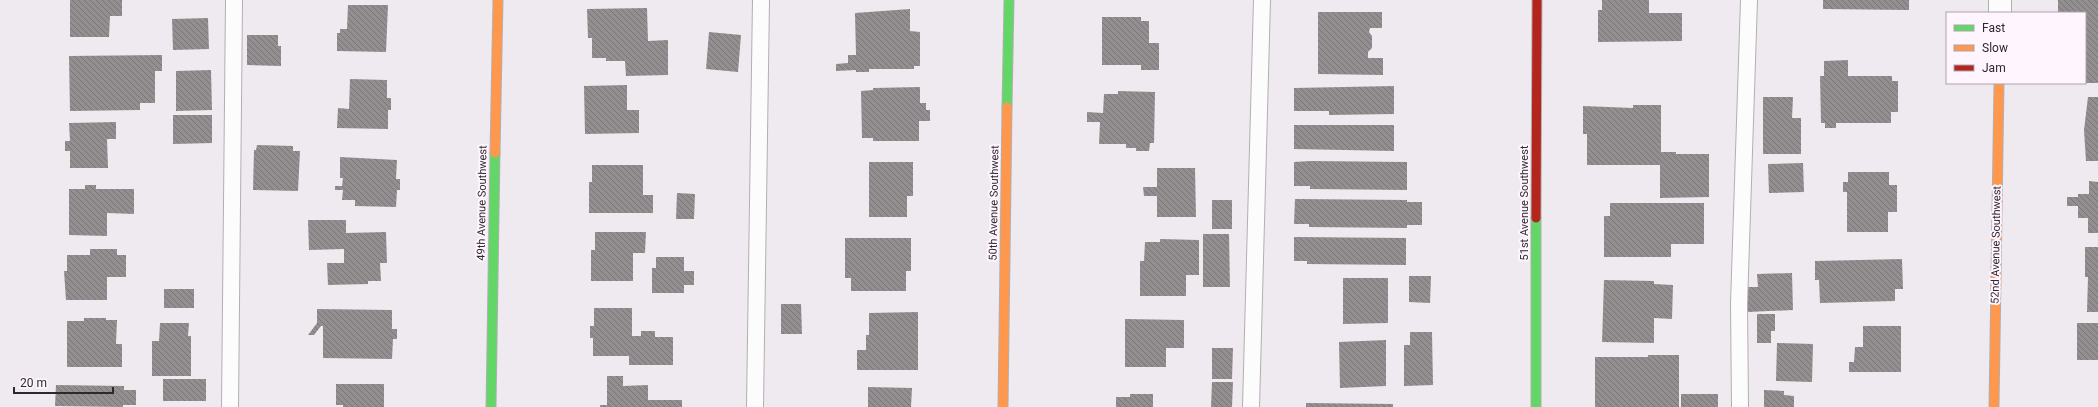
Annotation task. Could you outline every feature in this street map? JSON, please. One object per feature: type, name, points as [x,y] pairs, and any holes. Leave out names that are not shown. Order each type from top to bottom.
[{"type":"street","name":"49th Avenue Southwest","points":[[491,407],[498,0]]},
{"type":"street","name":"50th Avenue Southwest","points":[[1004,407],[1009,0]]},
{"type":"street","name":"51st Avenue Southwest","points":[[1536,407],[1537,0]]},
{"type":"street","points":[[2000,0],[2000,12]]},
{"type":"street","name":"52nd Avenue Southwest","points":[[1994,407],[1999,84]]},
{"type":"lane","points":[[230,407],[234,0]]},
{"type":"lane","points":[[755,407],[761,0]]},
{"type":"lane","points":[[1251,407],[1262,0]]},
{"type":"lane","points":[[1740,407],[1739,304],[1749,0]]},
{"type":"building","points":[[70,0],[122,0],[122,16],[110,16],[109,37],[70,37]]},
{"type":"building","points":[[1602,0],[1649,0],[1649,13],[1682,13],[1682,41],[1598,42],[1598,10],[1602,10]]},
{"type":"building","points":[[1823,0],[1909,0],[1909,10],[1823,9]]},
{"type":"building","points":[[2058,0],[2098,0],[2098,83],[2086,83],[2086,12],[2058,12]]},
{"type":"building","points":[[348,5],[388,5],[386,52],[337,51],[337,33],[340,33],[340,29],[347,29]]},
{"type":"building","points":[[647,8],[648,41],[668,40],[668,75],[626,76],[625,61],[606,61],[606,58],[592,58],[592,38],[588,38],[587,9]]},
{"type":"building","points":[[910,9],[910,31],[920,32],[920,66],[914,66],[914,69],[869,69],[869,72],[856,72],[856,70],[836,71],[836,64],[848,63],[848,55],[856,55],[855,13]]},
{"type":"building","points":[[1318,12],[1382,12],[1382,28],[1370,28],[1369,32],[1372,36],[1372,48],[1368,52],[1368,58],[1383,58],[1383,75],[1318,74]]},
{"type":"building","points":[[1102,17],[1141,17],[1141,21],[1149,21],[1149,43],[1159,43],[1159,70],[1141,70],[1141,65],[1102,65]]},
{"type":"building","points":[[208,18],[209,49],[173,50],[172,19]]},
{"type":"building","points":[[709,32],[741,35],[738,72],[706,69]]},
{"type":"building","points":[[247,35],[278,35],[278,46],[281,46],[281,66],[247,65]]},
{"type":"building","points":[[162,55],[162,71],[155,71],[155,103],[140,103],[140,110],[70,111],[69,56]]},
{"type":"building","points":[[1848,60],[1848,76],[1892,76],[1892,81],[1898,81],[1898,112],[1891,112],[1891,123],[1836,123],[1836,128],[1825,128],[1825,123],[1821,123],[1820,76],[1824,76],[1824,61]]},
{"type":"building","points":[[211,70],[212,110],[176,111],[176,71]]},
{"type":"building","points":[[350,79],[387,80],[387,98],[391,98],[391,110],[388,110],[388,129],[337,128],[338,108],[349,109]]},
{"type":"building","points":[[627,85],[627,110],[639,110],[639,133],[585,134],[584,86]]},
{"type":"building","points":[[1394,86],[1394,114],[1329,115],[1329,111],[1294,111],[1294,88]]},
{"type":"building","points":[[920,87],[920,103],[926,103],[926,110],[930,110],[930,121],[919,121],[919,141],[873,141],[873,138],[862,138],[861,91],[873,90],[873,88]]},
{"type":"building","points":[[1118,91],[1155,92],[1154,143],[1150,143],[1149,151],[1136,151],[1136,148],[1126,148],[1126,144],[1099,144],[1100,122],[1087,122],[1087,112],[1103,113],[1104,94],[1118,94]]},
{"type":"building","points":[[1763,97],[1793,97],[1792,118],[1801,118],[1801,154],[1763,154]]},
{"type":"building","points":[[2088,97],[2098,97],[2098,161],[2086,161],[2084,130]]},
{"type":"building","points":[[1633,105],[1661,105],[1661,152],[1676,152],[1676,154],[1709,154],[1709,197],[1660,198],[1660,165],[1587,165],[1587,134],[1583,134],[1583,106],[1633,108]]},
{"type":"building","points":[[173,115],[212,115],[212,143],[173,144]]},
{"type":"building","points":[[116,122],[116,139],[107,139],[108,168],[70,168],[70,151],[65,151],[65,141],[70,141],[69,123]]},
{"type":"building","points":[[1294,125],[1394,125],[1394,151],[1294,149]]},
{"type":"building","points":[[257,145],[293,146],[293,151],[300,151],[298,191],[253,190],[254,150],[256,150]]},
{"type":"building","points":[[340,157],[397,160],[396,179],[400,179],[400,190],[397,190],[396,207],[355,206],[355,200],[342,200],[343,190],[335,190],[335,186],[342,186],[343,178],[340,178]]},
{"type":"building","points":[[869,162],[913,162],[913,196],[907,196],[907,217],[869,217]]},
{"type":"building","points":[[1294,162],[1407,162],[1407,190],[1310,189],[1310,186],[1294,186]]},
{"type":"building","points":[[1803,163],[1804,192],[1769,193],[1768,164]]},
{"type":"building","points":[[592,165],[643,165],[643,195],[653,195],[653,213],[589,213],[589,182],[592,182]]},
{"type":"building","points":[[1157,168],[1195,168],[1196,217],[1157,217],[1157,196],[1144,196],[1143,187],[1157,187]]},
{"type":"building","points":[[1848,172],[1889,172],[1889,185],[1897,185],[1897,212],[1888,212],[1888,232],[1847,232],[1847,192],[1843,192],[1843,182],[1848,182]]},
{"type":"building","points":[[2089,181],[2098,182],[2098,233],[2088,233],[2088,218],[2078,218],[2078,206],[2067,206],[2067,197],[2078,197],[2078,194],[2089,194]]},
{"type":"building","points":[[85,185],[96,185],[96,189],[134,189],[134,214],[107,213],[107,236],[69,235],[69,189],[85,189]]},
{"type":"building","points":[[677,193],[695,194],[694,219],[676,219]]},
{"type":"building","points":[[1295,199],[1407,200],[1407,202],[1422,202],[1422,225],[1407,225],[1407,228],[1309,227],[1309,224],[1294,224]]},
{"type":"building","points":[[1212,200],[1232,200],[1232,229],[1212,229]]},
{"type":"building","points":[[1610,203],[1704,203],[1704,244],[1671,244],[1671,257],[1604,257],[1604,216],[1610,216]]},
{"type":"building","points":[[308,220],[346,220],[346,233],[386,232],[387,263],[380,263],[381,281],[368,281],[368,284],[328,285],[327,263],[344,263],[344,249],[309,250]]},
{"type":"building","points":[[595,232],[646,232],[645,253],[633,253],[633,281],[591,281],[591,250],[595,250]]},
{"type":"building","points":[[1203,234],[1229,234],[1230,287],[1203,287]]},
{"type":"building","points":[[1294,237],[1406,238],[1406,265],[1307,264],[1307,261],[1294,261]]},
{"type":"building","points":[[845,238],[911,238],[911,271],[906,271],[906,291],[851,291],[851,278],[845,278]]},
{"type":"building","points":[[1160,239],[1199,240],[1199,275],[1186,275],[1186,296],[1140,296],[1140,261],[1144,261],[1145,242],[1160,242]]},
{"type":"building","points":[[2085,247],[2098,247],[2098,312],[2087,312],[2088,277],[2085,277]]},
{"type":"building","points":[[90,249],[117,249],[117,255],[126,255],[126,277],[107,277],[107,300],[66,300],[64,271],[67,271],[67,255],[90,255]]},
{"type":"building","points":[[656,257],[684,257],[684,271],[694,271],[694,285],[684,285],[684,293],[652,293],[652,268],[656,268]]},
{"type":"building","points":[[1902,259],[1903,289],[1895,289],[1895,301],[1820,303],[1819,280],[1815,280],[1815,261]]},
{"type":"building","points":[[1792,273],[1793,310],[1748,312],[1748,287],[1758,287],[1757,274]]},
{"type":"building","points":[[1409,276],[1431,276],[1430,303],[1409,302]]},
{"type":"building","points":[[1343,278],[1388,278],[1388,323],[1343,324]]},
{"type":"building","points":[[1604,280],[1654,281],[1654,284],[1673,285],[1672,319],[1654,318],[1654,343],[1602,342]]},
{"type":"building","points":[[164,289],[194,289],[194,308],[164,308]]},
{"type":"building","points":[[781,304],[801,304],[802,334],[781,334]]},
{"type":"building","points":[[594,308],[632,308],[632,336],[641,336],[641,331],[655,331],[655,337],[673,337],[673,365],[629,365],[629,356],[593,356],[593,338],[590,338],[590,326],[594,326]]},
{"type":"building","points":[[317,309],[392,310],[392,329],[397,329],[397,339],[393,339],[392,359],[323,358],[323,326],[321,326],[314,335],[308,335],[317,323]]},
{"type":"building","points":[[918,312],[918,370],[857,370],[857,350],[866,350],[866,335],[869,335],[869,313]]},
{"type":"building","points":[[1757,314],[1775,314],[1775,331],[1771,331],[1771,343],[1757,343]]},
{"type":"building","points":[[84,318],[106,318],[106,320],[117,320],[116,344],[122,344],[122,367],[67,367],[67,321],[84,321]]},
{"type":"building","points":[[1125,319],[1184,320],[1184,348],[1166,348],[1166,367],[1125,367]]},
{"type":"building","points":[[160,323],[189,323],[188,336],[191,336],[191,376],[152,376],[152,341],[159,341]]},
{"type":"building","points":[[2077,323],[2098,323],[2098,360],[2077,360]]},
{"type":"building","points":[[1863,326],[1901,326],[1901,372],[1849,372],[1849,362],[1854,362],[1855,347],[1863,347]]},
{"type":"building","points":[[1410,332],[1432,332],[1433,385],[1404,386],[1404,345],[1410,345]]},
{"type":"building","points":[[1386,340],[1386,386],[1340,388],[1339,342]]},
{"type":"building","points":[[1777,343],[1813,344],[1812,382],[1776,381]]},
{"type":"building","points":[[1212,348],[1233,348],[1232,379],[1212,379]]},
{"type":"building","points":[[1648,355],[1679,355],[1679,407],[1595,407],[1595,357],[1648,357]]},
{"type":"building","points":[[607,376],[623,376],[623,386],[648,385],[648,400],[682,400],[682,407],[600,407],[600,405],[607,405]]},
{"type":"building","points":[[163,379],[206,379],[206,401],[163,401]]},
{"type":"building","points":[[1212,382],[1233,382],[1232,407],[1211,407]]},
{"type":"building","points":[[336,384],[384,384],[384,407],[343,407],[343,405],[336,405]]},
{"type":"building","points":[[56,385],[124,386],[124,390],[136,390],[136,405],[123,405],[123,407],[55,406]]},
{"type":"building","points":[[868,387],[912,388],[911,407],[868,407]]},
{"type":"building","points":[[1764,390],[1784,391],[1784,395],[1794,396],[1794,407],[1764,407]]},
{"type":"building","points":[[1130,394],[1153,394],[1153,407],[1116,407],[1116,397],[1130,397]]},
{"type":"building","points":[[1681,394],[1718,394],[1718,407],[1681,407]]},
{"type":"building","points":[[1306,403],[1393,404],[1393,407],[1306,407]]},
{"type":"traffic: fast","points":[[1007,107],[1009,0]]},
{"type":"traffic: fast","points":[[491,407],[495,153]]},
{"type":"traffic: fast","points":[[1536,218],[1536,407]]},
{"type":"traffic: slow","points":[[495,153],[498,0]]},
{"type":"traffic: slow","points":[[1994,407],[1999,84]]},
{"type":"traffic: slow","points":[[1003,407],[1007,107]]},
{"type":"traffic: jam","points":[[1536,218],[1537,0]]}]
